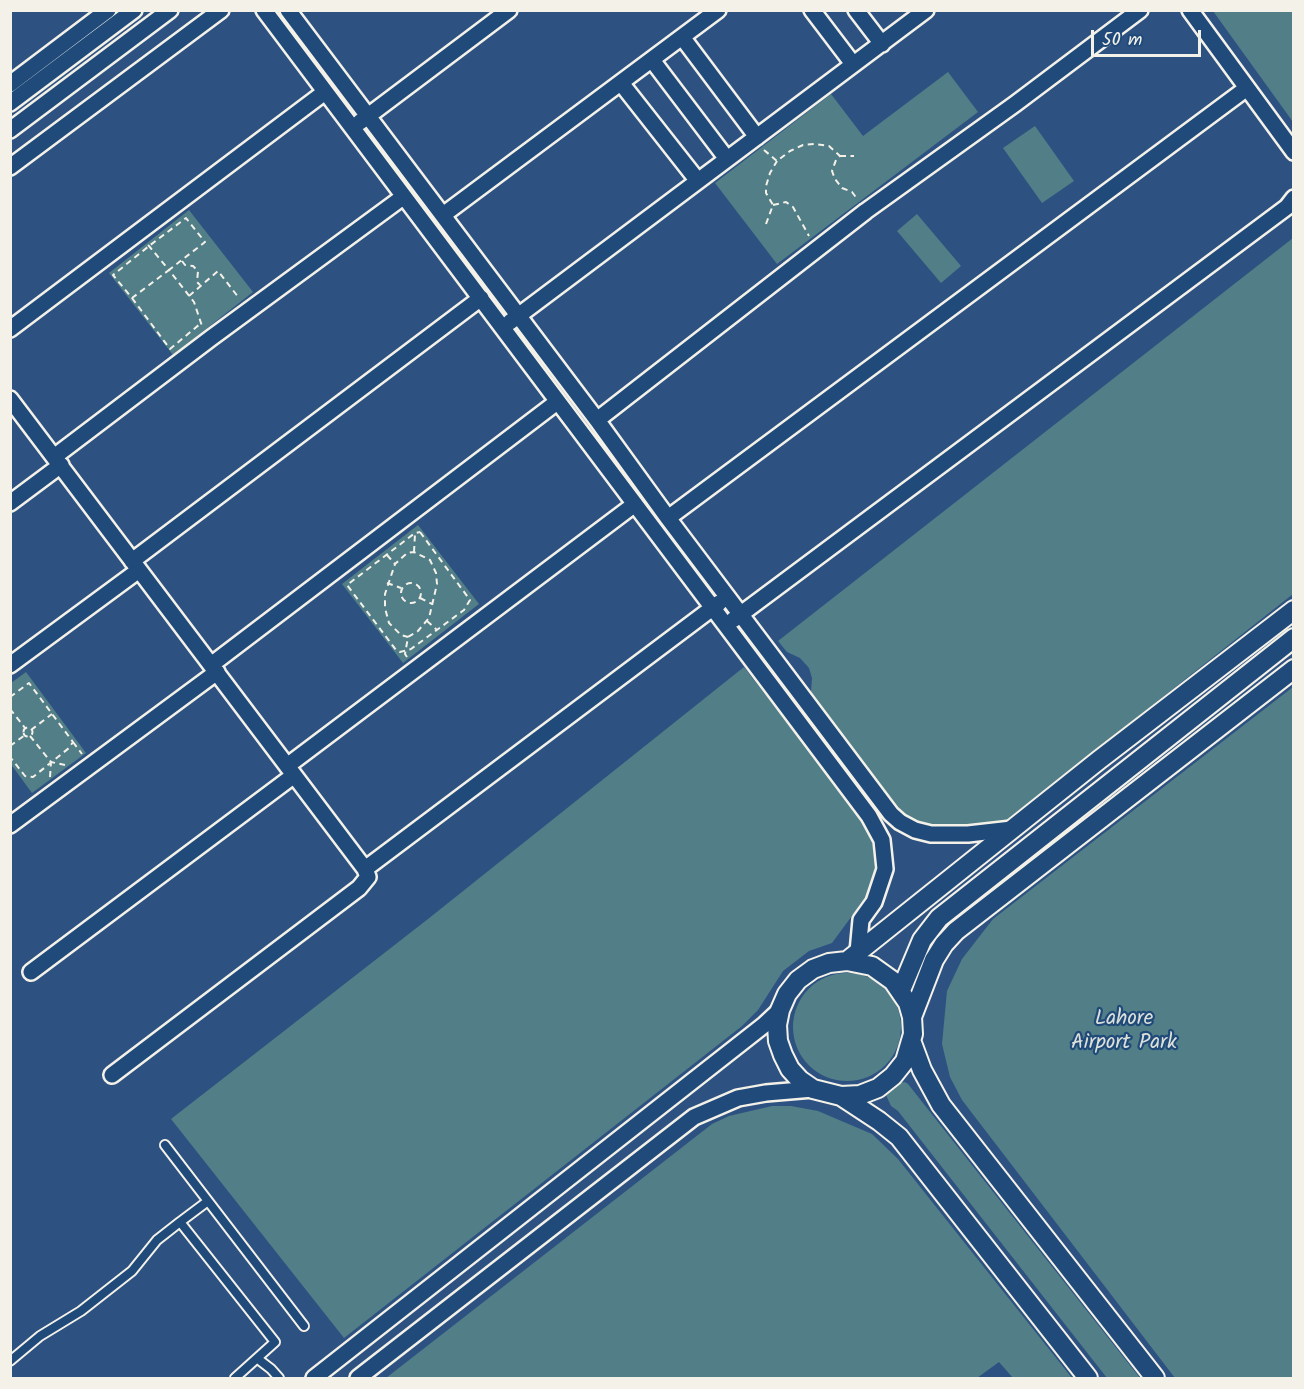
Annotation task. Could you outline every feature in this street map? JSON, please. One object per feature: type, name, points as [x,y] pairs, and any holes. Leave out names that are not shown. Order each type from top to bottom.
[{"type":"street","points":[[10,84],[108,10]]},
{"type":"street","points":[[10,103],[134,10]]},
{"type":"street","points":[[10,130],[170,10]]},
{"type":"street","points":[[10,167],[221,10]]},
{"type":"street","points":[[264,10],[878,830],[884,852],[885,869],[874,902],[861,920],[852,956]]},
{"type":"street","points":[[288,10],[891,814],[915,830],[932,834],[1012,830]]},
{"type":"street","points":[[353,128],[509,10]]},
{"type":"street","points":[[443,215],[718,10]]},
{"type":"street","points":[[812,10],[854,64]]},
{"type":"street","points":[[856,10],[882,44]]},
{"type":"street","points":[[503,328],[882,44],[908,16],[926,10]]},
{"type":"street","points":[[597,420],[866,211],[1015,104],[1140,10]]},
{"type":"street","points":[[1190,10],[1293,152]]},
{"type":"street","points":[[682,37],[756,138]]},
{"type":"street","points":[[652,60],[727,159]]},
{"type":"street","points":[[621,82],[698,181]]},
{"type":"street","points":[[668,518],[1246,88]]},
{"type":"street","points":[[10,329],[325,93]]},
{"type":"street","points":[[10,503],[58,461],[211,338],[403,197]]},
{"type":"street","points":[[726,626],[1287,207],[1293,198]]},
{"type":"street","points":[[10,665],[481,298]]},
{"type":"street","points":[[10,399],[365,869],[368,878],[358,888],[112,1075]]},
{"type":"street","points":[[10,825],[404,518],[557,402]]},
{"type":"street","points":[[31,972],[290,771],[416,669],[635,504]]},
{"type":"street","points":[[365,869],[728,596]]},
{"type":"street","points":[[813,1089],[790,1069],[778,1041],[777,1025],[780,1010],[787,994],[798,980],[813,969],[852,956],[1293,610]]},
{"type":"street","points":[[901,990],[922,940],[939,918],[1293,638]]},
{"type":"street","points":[[912,1017],[934,960],[950,937],[973,916],[1293,669]]},
{"type":"street","points":[[852,956],[883,972],[901,990],[912,1017],[912,1043],[922,1070],[941,1105],[1155,1378]]},
{"type":"street","points":[[314,1378],[764,1025],[780,1010]]},
{"type":"street","points":[[358,1378],[694,1117],[738,1098],[766,1093],[813,1089],[841,1096],[860,1095],[878,1088],[894,1076],[905,1061],[912,1043]]},
{"type":"street","points":[[841,1096],[889,1128],[909,1147],[1088,1378]]},
{"type":"lane","points":[[165,1145],[304,1326]]},
{"type":"lane","points":[[10,1361],[40,1336],[81,1311],[132,1271],[157,1240],[208,1201]]},
{"type":"lane","points":[[180,1222],[275,1342],[235,1378]]},
{"type":"lane","points":[[258,1359],[279,1378]]},
{"type":"path","points":[[756,138],[777,161]]},
{"type":"path","points":[[773,205],[766,193],[770,173],[777,161],[796,148],[815,144],[829,146],[840,156],[854,156]]},
{"type":"path","points":[[840,156],[832,171],[835,179],[842,188],[852,192],[866,211]]},
{"type":"path","points":[[773,205],[786,202],[793,207],[817,248]]},
{"type":"path","points":[[766,224],[773,205]]},
{"type":"path","points":[[132,298],[205,242],[186,218],[114,275],[170,349],[201,323]]},
{"type":"path","points":[[139,234],[194,302],[205,330]]},
{"type":"path","points":[[182,261],[185,265],[194,266],[198,271],[197,282],[200,286]]},
{"type":"path","points":[[189,296],[218,271],[239,298]]},
{"type":"path","points":[[404,518],[415,533],[414,552]]},
{"type":"path","points":[[415,533],[422,533],[470,600],[464,610],[405,651],[396,650],[347,585],[387,555],[415,533]]},
{"type":"path","points":[[414,552],[430,561],[436,573],[437,584],[428,621],[408,637],[401,635],[389,623],[385,608],[387,583],[395,564],[406,553],[414,552]]},
{"type":"path","points":[[387,555],[395,564]]},
{"type":"path","points":[[387,583],[402,589]]},
{"type":"path","points":[[409,584],[415,584],[421,591],[420,598],[411,603],[405,601],[401,595],[402,589],[409,584]]},
{"type":"path","points":[[420,598],[432,604]]},
{"type":"path","points":[[428,621],[437,630]]},
{"type":"path","points":[[408,637],[405,651],[416,669]]},
{"type":"path","points":[[10,697],[29,683],[73,742],[69,748],[33,777],[25,776],[10,757]]},
{"type":"path","points":[[10,709],[26,728],[28,726],[31,730],[33,733],[30,736]]},
{"type":"path","points":[[31,730],[52,714]]},
{"type":"path","points":[[26,728],[22,731],[27,738],[30,736]]},
{"type":"path","points":[[10,746],[25,735]]},
{"type":"path","points":[[30,736],[51,762]]},
{"type":"green space","points":[[1213,11],[1293,11],[1293,122]]},
{"type":"green space","points":[[948,72],[978,112],[777,264],[715,183],[831,94],[863,136]]},
{"type":"green space","points":[[1035,126],[1074,181],[1042,203],[1003,148]]},
{"type":"green space","points":[[189,210],[253,292],[173,355],[109,273]]},
{"type":"green space","points":[[917,214],[961,266],[941,283],[897,231]]},
{"type":"green space","points":[[1293,238],[1293,594],[1002,824],[926,825],[909,820],[893,803],[811,692],[812,678],[809,668],[800,658],[787,652],[778,641]]},
{"type":"green space","points":[[418,525],[479,604],[403,663],[342,584]]},
{"type":"green space","points":[[744,667],[866,825],[871,836],[877,864],[871,890],[832,943],[809,951],[783,971],[758,1010],[742,1026],[344,1338],[171,1119],[428,919]]},
{"type":"green space","points":[[26,672],[86,753],[32,793],[10,763],[11,683]]},
{"type":"green space","name":"Lahore Airport Park","points":[[1293,687],[1293,1378],[1175,1378],[962,1100],[950,1077],[942,1044],[947,991],[962,959],[993,919]]},
{"type":"green space","points":[[847,973],[868,977],[885,989],[897,1006],[901,1027],[897,1048],[885,1065],[868,1077],[847,1081],[826,1077],[809,1065],[797,1048],[793,1027],[797,1006],[809,989],[826,977]]},
{"type":"green space","points":[[905,1082],[1140,1378],[1107,1378],[898,1111],[891,1106],[886,1095],[899,1083]]},
{"type":"green space","points":[[772,1106],[791,1106],[818,1111],[872,1134],[898,1159],[1072,1378],[1013,1378],[999,1362],[977,1378],[386,1378],[712,1124],[729,1116]]}]
